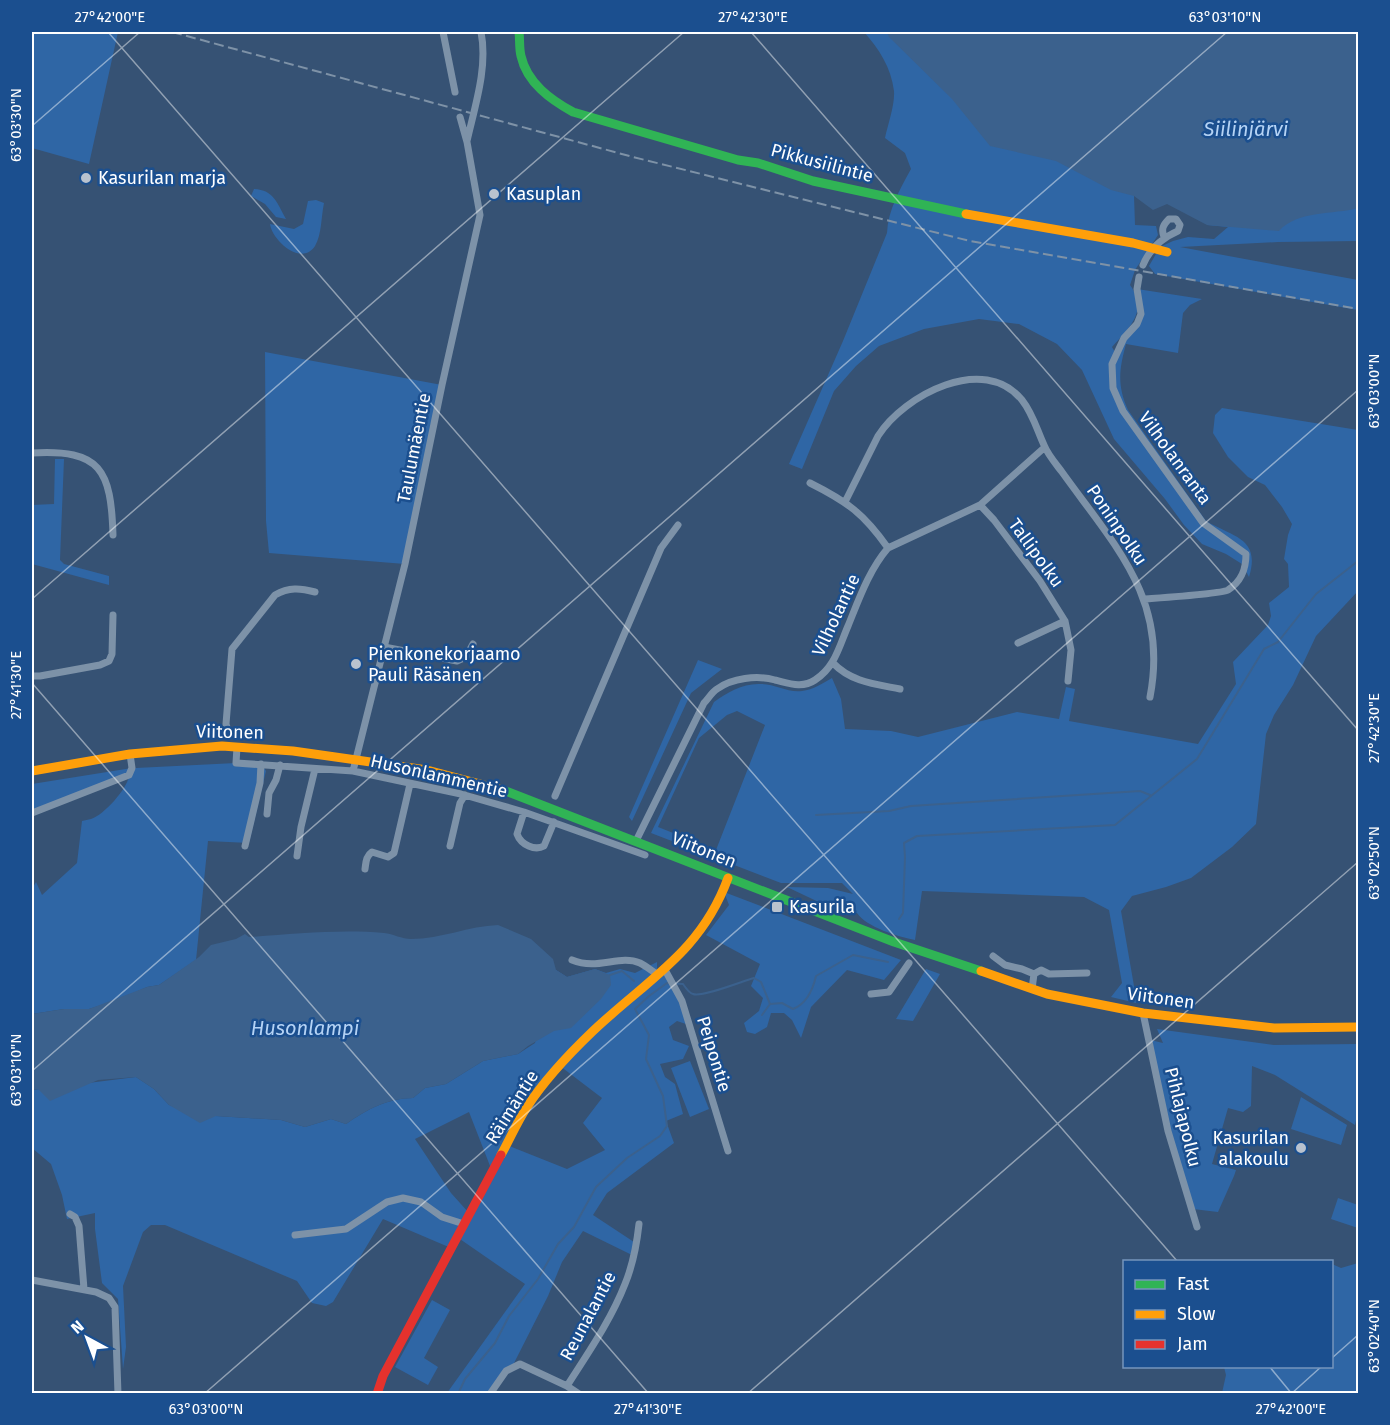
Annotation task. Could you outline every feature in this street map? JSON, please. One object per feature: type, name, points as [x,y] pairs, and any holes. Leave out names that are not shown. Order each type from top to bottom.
[{"type":"main road","name":"Pikkusiilintie","points":[[519,32],[522,59],[530,77],[555,103],[573,112],[738,160],[758,163],[813,181],[983,218],[1167,252]]},
{"type":"main road","name":"Viitonen","points":[[32,771],[130,754],[175,749],[237,747],[293,751],[427,770],[500,789],[894,942],[1047,994],[1143,1013],[1274,1028],[1359,1027]]},
{"type":"main road","name":"Räimäntie","points":[[378,1394],[383,1376],[527,1107],[556,1069],[593,1031],[702,931],[714,914],[728,878]]},
{"type":"street","points":[[443,32],[455,92]]},
{"type":"street","name":"Taulumäentie","points":[[467,142],[481,82],[483,42],[481,32]]},
{"type":"street","name":"Taulumäentie","points":[[353,771],[405,564],[480,215],[467,142],[460,117]]},
{"type":"street","points":[[1143,265],[1164,237]]},
{"type":"street","name":"Vilholanranta","points":[[1138,277],[1137,289],[1141,314],[1137,324],[1124,338],[1112,364],[1113,388],[1123,411],[1203,523],[1246,554],[1246,566],[1241,579],[1227,591],[1144,599]]},
{"type":"street","name":"Poninpolku","points":[[846,502],[885,426],[900,411],[954,381],[978,378],[1008,388],[1021,399],[1030,412],[1045,447],[1129,566],[1151,618],[1154,676],[1150,697]]},
{"type":"street","points":[[810,483],[846,502],[867,520],[888,548],[980,505],[1045,447]]},
{"type":"street","points":[[32,453],[75,454],[99,470],[106,482],[112,502],[113,535]]},
{"type":"street","name":"Tallipolku","points":[[980,505],[1040,581],[1065,621],[1071,650],[1068,681]]},
{"type":"street","points":[[555,796],[662,548],[678,525]]},
{"type":"street","name":"Vilholantie","points":[[636,841],[704,703],[716,690],[732,682],[751,678],[804,684],[813,682],[833,663],[862,592],[880,558],[888,548]]},
{"type":"street","points":[[229,734],[226,724],[234,644],[275,595],[283,590],[299,588],[315,592]]},
{"type":"street","points":[[32,676],[95,666],[109,661],[112,654],[113,615]]},
{"type":"street","points":[[1018,643],[1065,621]]},
{"type":"street","points":[[384,647],[457,661],[466,657],[473,645]]},
{"type":"street","points":[[833,663],[855,679],[900,689]]},
{"type":"street","name":"Husonlammentie","points":[[237,747],[236,763],[353,771],[465,795],[524,812],[645,855]]},
{"type":"street","points":[[32,813],[129,775],[132,768],[130,754]]},
{"type":"street","points":[[245,846],[260,783],[261,764]]},
{"type":"street","points":[[267,814],[269,793],[280,765]]},
{"type":"street","points":[[297,856],[315,769]]},
{"type":"street","points":[[365,869],[367,857],[372,852],[388,856],[394,853],[410,784]]},
{"type":"street","points":[[450,846],[460,803],[465,795]]},
{"type":"street","points":[[524,812],[517,834],[524,844],[536,848],[544,846],[554,822]]},
{"type":"street","points":[[993,956],[1005,965],[1034,974]]},
{"type":"street","points":[[572,960],[600,965],[623,960],[640,963],[661,971]]},
{"type":"street","points":[[871,994],[889,992],[909,963]]},
{"type":"street","points":[[1034,974],[1041,970],[1049,974],[1087,973]]},
{"type":"street","name":"Peipontie","points":[[661,971],[682,1001],[728,1151]]},
{"type":"street","points":[[1032,989],[1034,974]]},
{"type":"street","name":"Pihlajapolku","points":[[1143,1013],[1168,1131],[1197,1227]]},
{"type":"street","points":[[295,1235],[346,1229],[387,1202],[403,1198],[421,1203],[442,1217],[464,1224]]},
{"type":"street","points":[[70,1214],[75,1217],[79,1226],[84,1289]]},
{"type":"street","name":"Reunalantie","points":[[567,1386],[598,1336],[626,1283],[637,1244],[639,1224]]},
{"type":"street","points":[[32,1280],[84,1289],[109,1298],[115,1307],[118,1394]]},
{"type":"street","name":"Reunalantie","points":[[490,1394],[506,1371],[520,1364],[579,1394]]},
{"type":"shaded area","points":[[32,32],[118,32],[89,164],[32,148]]},
{"type":"shaded area","points":[[864,32],[1037,32],[1162,186],[1134,196],[1135,225],[1156,226],[1158,235],[1135,270],[1130,285],[1138,303],[1137,311],[1130,326],[1112,347],[1116,354],[1141,314],[1137,289],[1202,299],[1190,305],[1183,313],[1178,353],[1126,344],[1121,370],[1122,393],[1128,410],[1206,521],[1235,535],[1248,546],[1252,564],[1249,577],[1242,564],[1202,544],[1114,439],[1082,370],[1057,344],[1019,324],[979,319],[924,329],[879,346],[856,366],[834,391],[802,469],[789,464],[887,233],[895,200],[911,169],[905,153],[885,138],[894,91],[884,59]]},
{"type":"shaded area","points":[[1358,183],[1358,241],[1180,247],[1358,280],[1358,310],[1155,274],[1149,266],[1160,247],[1188,237],[1214,239],[1228,227],[1207,225],[1213,207]]},
{"type":"shaded area","points":[[254,189],[271,195],[286,219],[276,217],[265,204],[251,196]]},
{"type":"shaded area","points":[[316,200],[324,203],[320,231],[315,246],[309,252],[302,254],[288,249],[281,244],[270,224],[294,229],[303,224],[308,201]]},
{"type":"shaded area","points":[[265,352],[442,385],[405,564],[269,553],[266,521]]},
{"type":"shaded area","points":[[1222,408],[1358,430],[1358,591],[1316,636],[1293,685],[1274,715],[1266,734],[1256,824],[1232,847],[1191,878],[1132,896],[1121,911],[1134,986],[1142,997],[1136,1003],[1111,997],[1122,983],[1109,910],[1084,897],[922,891],[915,940],[883,931],[868,923],[857,913],[846,915],[787,887],[828,888],[853,894],[842,883],[781,883],[651,833],[714,702],[730,692],[754,684],[802,691],[814,688],[832,678],[841,699],[845,729],[891,731],[918,737],[1017,712],[1059,719],[1066,687],[1075,689],[1069,721],[1198,744],[1236,684],[1233,662],[1268,625],[1271,616],[1269,603],[1289,587],[1288,564],[1284,559],[1292,524],[1265,485],[1248,477],[1228,457],[1213,433],[1215,415]],"holes":[[[737,711],[765,725],[716,850],[658,827],[699,738],[727,715]]]},
{"type":"shaded area","points":[[55,459],[64,459],[60,560],[64,564],[109,576],[109,585],[32,564],[32,505],[54,504]]},
{"type":"shaded area","points":[[698,660],[722,669],[691,693],[632,821],[629,817]]},
{"type":"shaded area","points":[[261,764],[266,771],[249,843],[208,841],[196,960],[159,985],[147,987],[120,999],[89,1009],[64,1009],[32,1014],[32,889],[36,882],[42,895],[77,863],[82,821],[96,817],[108,807],[120,794],[129,776],[32,813],[32,784],[132,768],[132,771],[136,768]]},
{"type":"shaded area","points":[[724,892],[901,960],[884,980],[847,970],[811,1007],[801,1038],[792,1020],[784,1013],[771,1013],[767,1027],[755,1034],[747,1032],[744,1023],[759,1011],[763,998],[751,986],[760,964],[706,935],[729,905]]},
{"type":"shaded area","points":[[657,962],[657,973],[664,968],[689,1025],[677,1021],[669,1027],[673,1040],[689,1046],[683,1059],[660,1064],[665,1077],[675,1084],[683,1114],[666,1121],[674,1143],[607,1193],[593,1215],[637,1244],[632,1255],[583,1231],[562,1262],[548,1296],[512,1367],[490,1393],[447,1393],[525,1284],[457,1237],[451,1248],[383,1219],[333,1302],[326,1306],[312,1303],[297,1281],[165,1225],[151,1225],[143,1232],[123,1286],[126,1347],[123,1369],[118,1299],[102,1283],[95,1213],[67,1219],[62,1195],[51,1164],[32,1148],[32,1090],[136,1077],[154,1089],[169,1105],[216,1116],[281,1120],[305,1127],[331,1119],[346,1124],[378,1106],[395,1100],[413,1098],[425,1088],[446,1084],[483,1061],[518,1054],[535,1043],[556,970],[567,977],[595,969],[606,973],[620,969],[635,973]],"holes":[[[560,1066],[602,1098],[583,1123],[605,1150],[567,1169],[507,1145]],[[469,1112],[492,1171],[469,1213],[451,1193],[415,1139]]]},
{"type":"shaded area","points":[[926,969],[940,974],[913,1021],[896,1019]]},
{"type":"shaded area","points":[[1157,1029],[1274,1045],[1358,1044],[1358,1111],[1355,1125],[1275,1075],[1252,1066],[1251,1106],[1243,1112],[1228,1108],[1212,1164],[1236,1170],[1234,1176],[1218,1212],[1193,1209],[1168,1131],[1150,1040],[1163,1043]]},
{"type":"shaded area","points":[[690,1061],[709,1109],[690,1117],[671,1068]]},
{"type":"shaded area","points":[[1301,1097],[1347,1125],[1341,1145],[1291,1129]]},
{"type":"shaded area","points":[[1338,1198],[1358,1205],[1358,1228],[1331,1219]]},
{"type":"shaded area","points":[[1358,1263],[1358,1393],[1222,1393],[1226,1375],[1224,1368],[1333,1368],[1333,1264],[1341,1268]]},
{"type":"shaded area","points":[[432,1300],[450,1310],[424,1358],[438,1367],[428,1385],[395,1367]]},
{"type":"water","name":"Siilinjärvi","points":[[887,32],[1358,32],[1358,208],[1306,216],[1287,224],[1279,231],[1207,225],[1167,204],[1153,210],[1134,196],[1111,190],[1056,161],[990,146],[952,99],[889,37]]},
{"type":"water","name":"Husonlampi","points":[[498,925],[531,939],[553,959],[556,970],[567,977],[595,969],[610,975],[611,985],[601,999],[571,1028],[554,1031],[518,1054],[483,1061],[446,1084],[425,1088],[413,1098],[395,1100],[378,1106],[346,1124],[331,1119],[305,1127],[281,1120],[216,1116],[200,1123],[169,1105],[154,1089],[136,1077],[98,1080],[50,1101],[38,1089],[32,1090],[32,1014],[64,1009],[89,1009],[147,987],[159,985],[199,957],[211,945],[236,939],[245,934],[249,937],[316,932],[367,932],[411,939]]},
{"type":"waterway","points":[[899,919],[903,913],[904,843],[917,836],[1115,825],[1197,759],[1264,649],[1278,642],[1316,594],[1358,561]]},
{"type":"waterway","points":[[816,815],[889,811],[911,806],[1140,791],[1150,795]]},
{"type":"waterway","points":[[458,1394],[465,1379],[495,1343],[509,1316],[538,1279],[558,1244],[574,1227],[596,1187],[627,1158],[660,1136],[667,1126],[663,1096],[646,1059],[649,1035],[635,1009],[667,983],[683,984],[690,992],[697,995],[754,978],[761,982],[770,1004],[782,1003],[793,1009],[802,1004],[808,996],[816,976],[853,955],[888,962]]},
{"type":"waterway","points":[[610,975],[622,971],[634,981]]},
{"type":"waterway","points":[[762,1015],[770,1004]]},
{"type":"railway","points":[[172,32],[633,157],[970,241],[1358,309]]},
{"type":"traffic: fast","points":[[519,32],[521,56],[534,82],[548,96],[573,112],[738,160],[758,163],[813,181],[966,214]]},
{"type":"traffic: fast","points":[[503,790],[894,942],[981,971]]},
{"type":"traffic: slow","points":[[966,214],[1133,243],[1167,252]]},
{"type":"traffic: slow","points":[[32,771],[130,754],[222,746],[293,751],[427,770],[503,790]]},
{"type":"traffic: slow","points":[[501,1155],[523,1113],[550,1076],[593,1031],[671,963],[688,945],[717,904],[728,878]]},
{"type":"traffic: slow","points":[[981,971],[1047,994],[1143,1013],[1274,1028],[1358,1027]]},
{"type":"traffic: jam","points":[[377,1394],[383,1376],[501,1155]]},
{"type":"place","name":"Kasurilan marja","points":[[86,178]]},
{"type":"place","name":"Kasuplan","points":[[494,194]]},
{"type":"place","name":"Pienkonekorjaamo Pauli Räsänen","points":[[356,664]]},
{"type":"place","name":"Kasurila","points":[[777,907]]},
{"type":"place","name":"Kasurilan alakoulu","points":[[1301,1148]]}]
